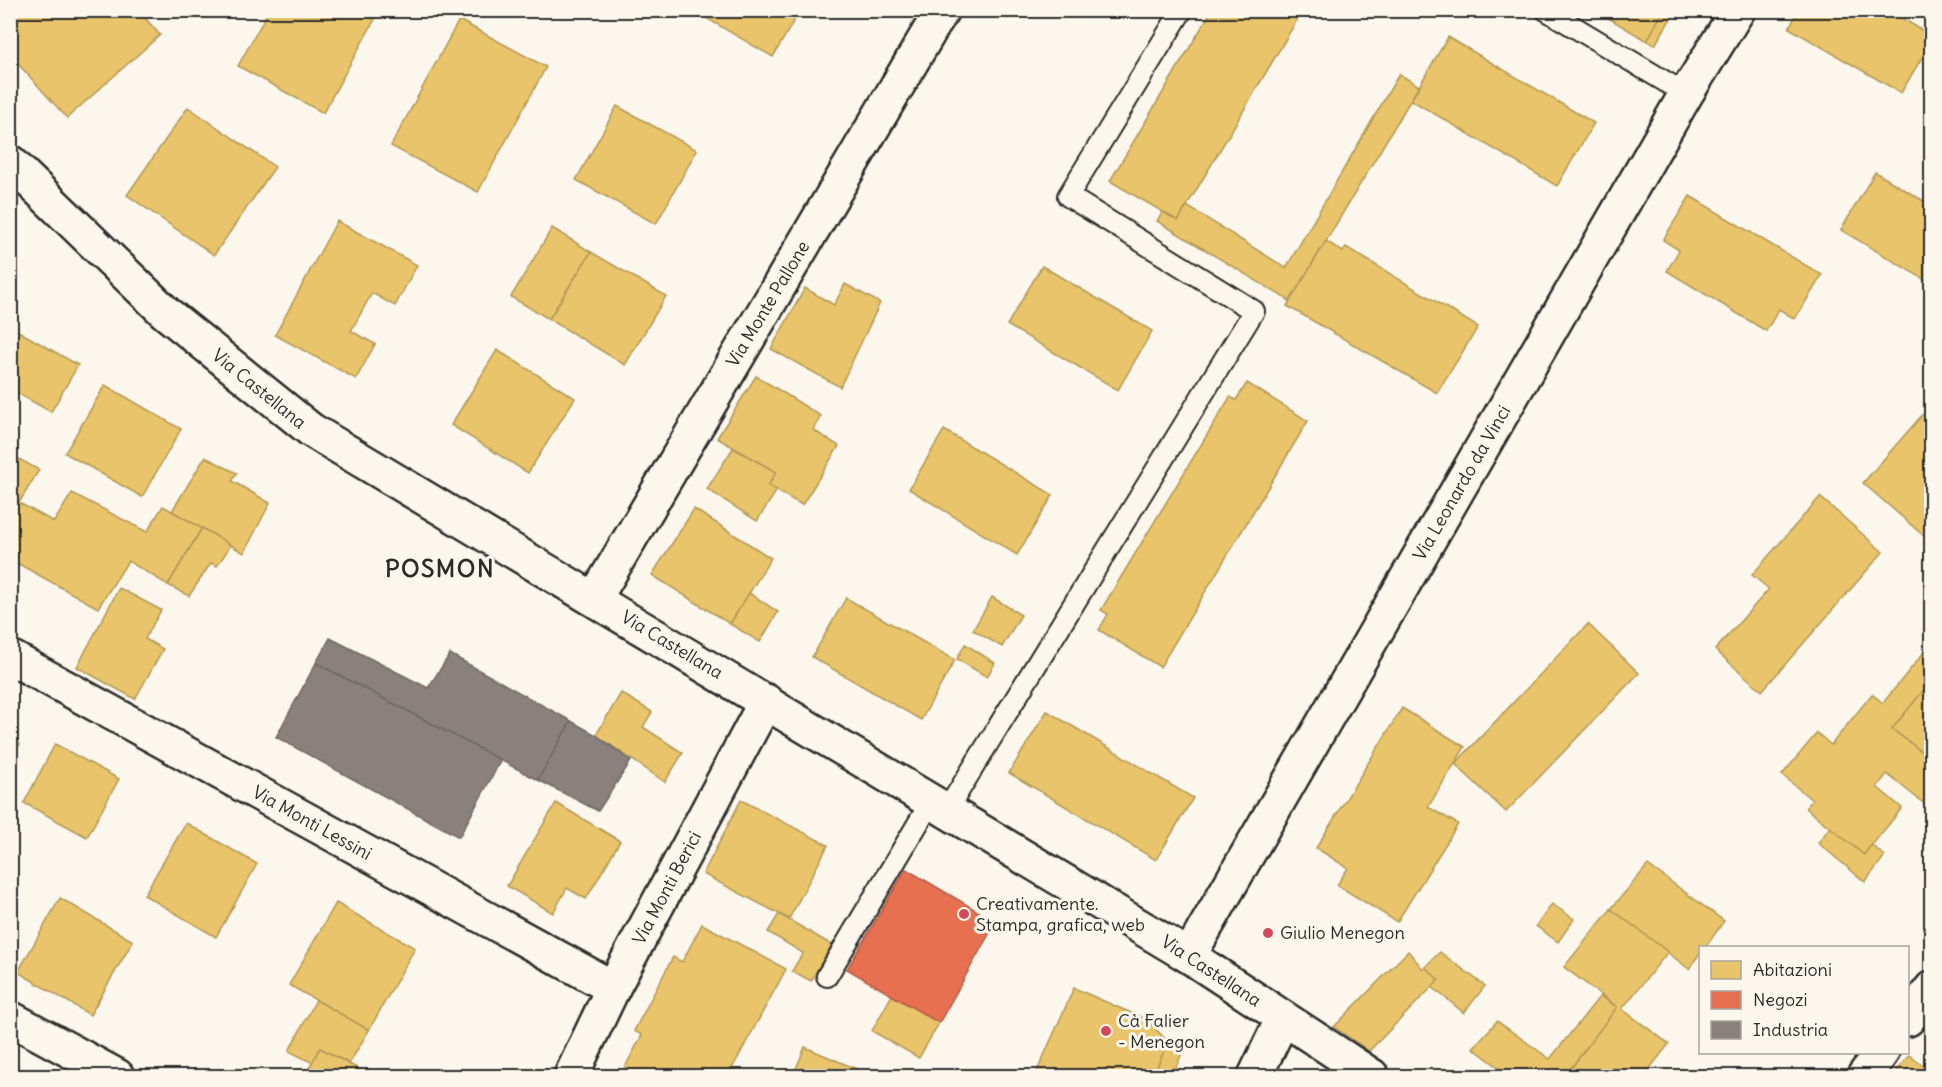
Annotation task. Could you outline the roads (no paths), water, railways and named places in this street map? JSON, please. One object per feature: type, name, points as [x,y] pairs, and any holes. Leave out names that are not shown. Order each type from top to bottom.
[{"type":"street","name":"Via Monte Pallone","points":[[595,598],[942,10]]},
{"type":"street","name":"Via Leonardo da Vinci","points":[[1189,956],[1686,94],[1738,10]]},
{"type":"street","name":"Via Castellana","points":[[10,162],[166,314],[311,430],[595,598],[1189,956],[1372,1077]]},
{"type":"street","name":"Via Monti Lessini","points":[[10,657],[613,988]]},
{"type":"street","name":"Via Monti Berici","points":[[572,1077],[613,988],[766,701]]},
{"type":"street","points":[[1909,1018],[1932,988]]},
{"type":"street","points":[[10,1018],[117,1077]]},
{"type":"street","points":[[1255,1077],[1283,1018]]},
{"type":"street","points":[[1864,1077],[1881,1054]]},
{"type":"lane","points":[[827,976],[939,805],[1254,310],[1068,196],[1182,10]]},
{"type":"lane","points":[[1546,10],[1686,94]]},
{"type":"place","name":"Creativamente. Stampa, grafica, web","points":[[964,914]]},
{"type":"place","name":"Giulio Menegon","points":[[1268,933]]},
{"type":"place","name":"Cà Falier - Menegon","points":[[1106,1031]]},
{"type":"district","name":"POSMON","points":[[440,569]]}]
